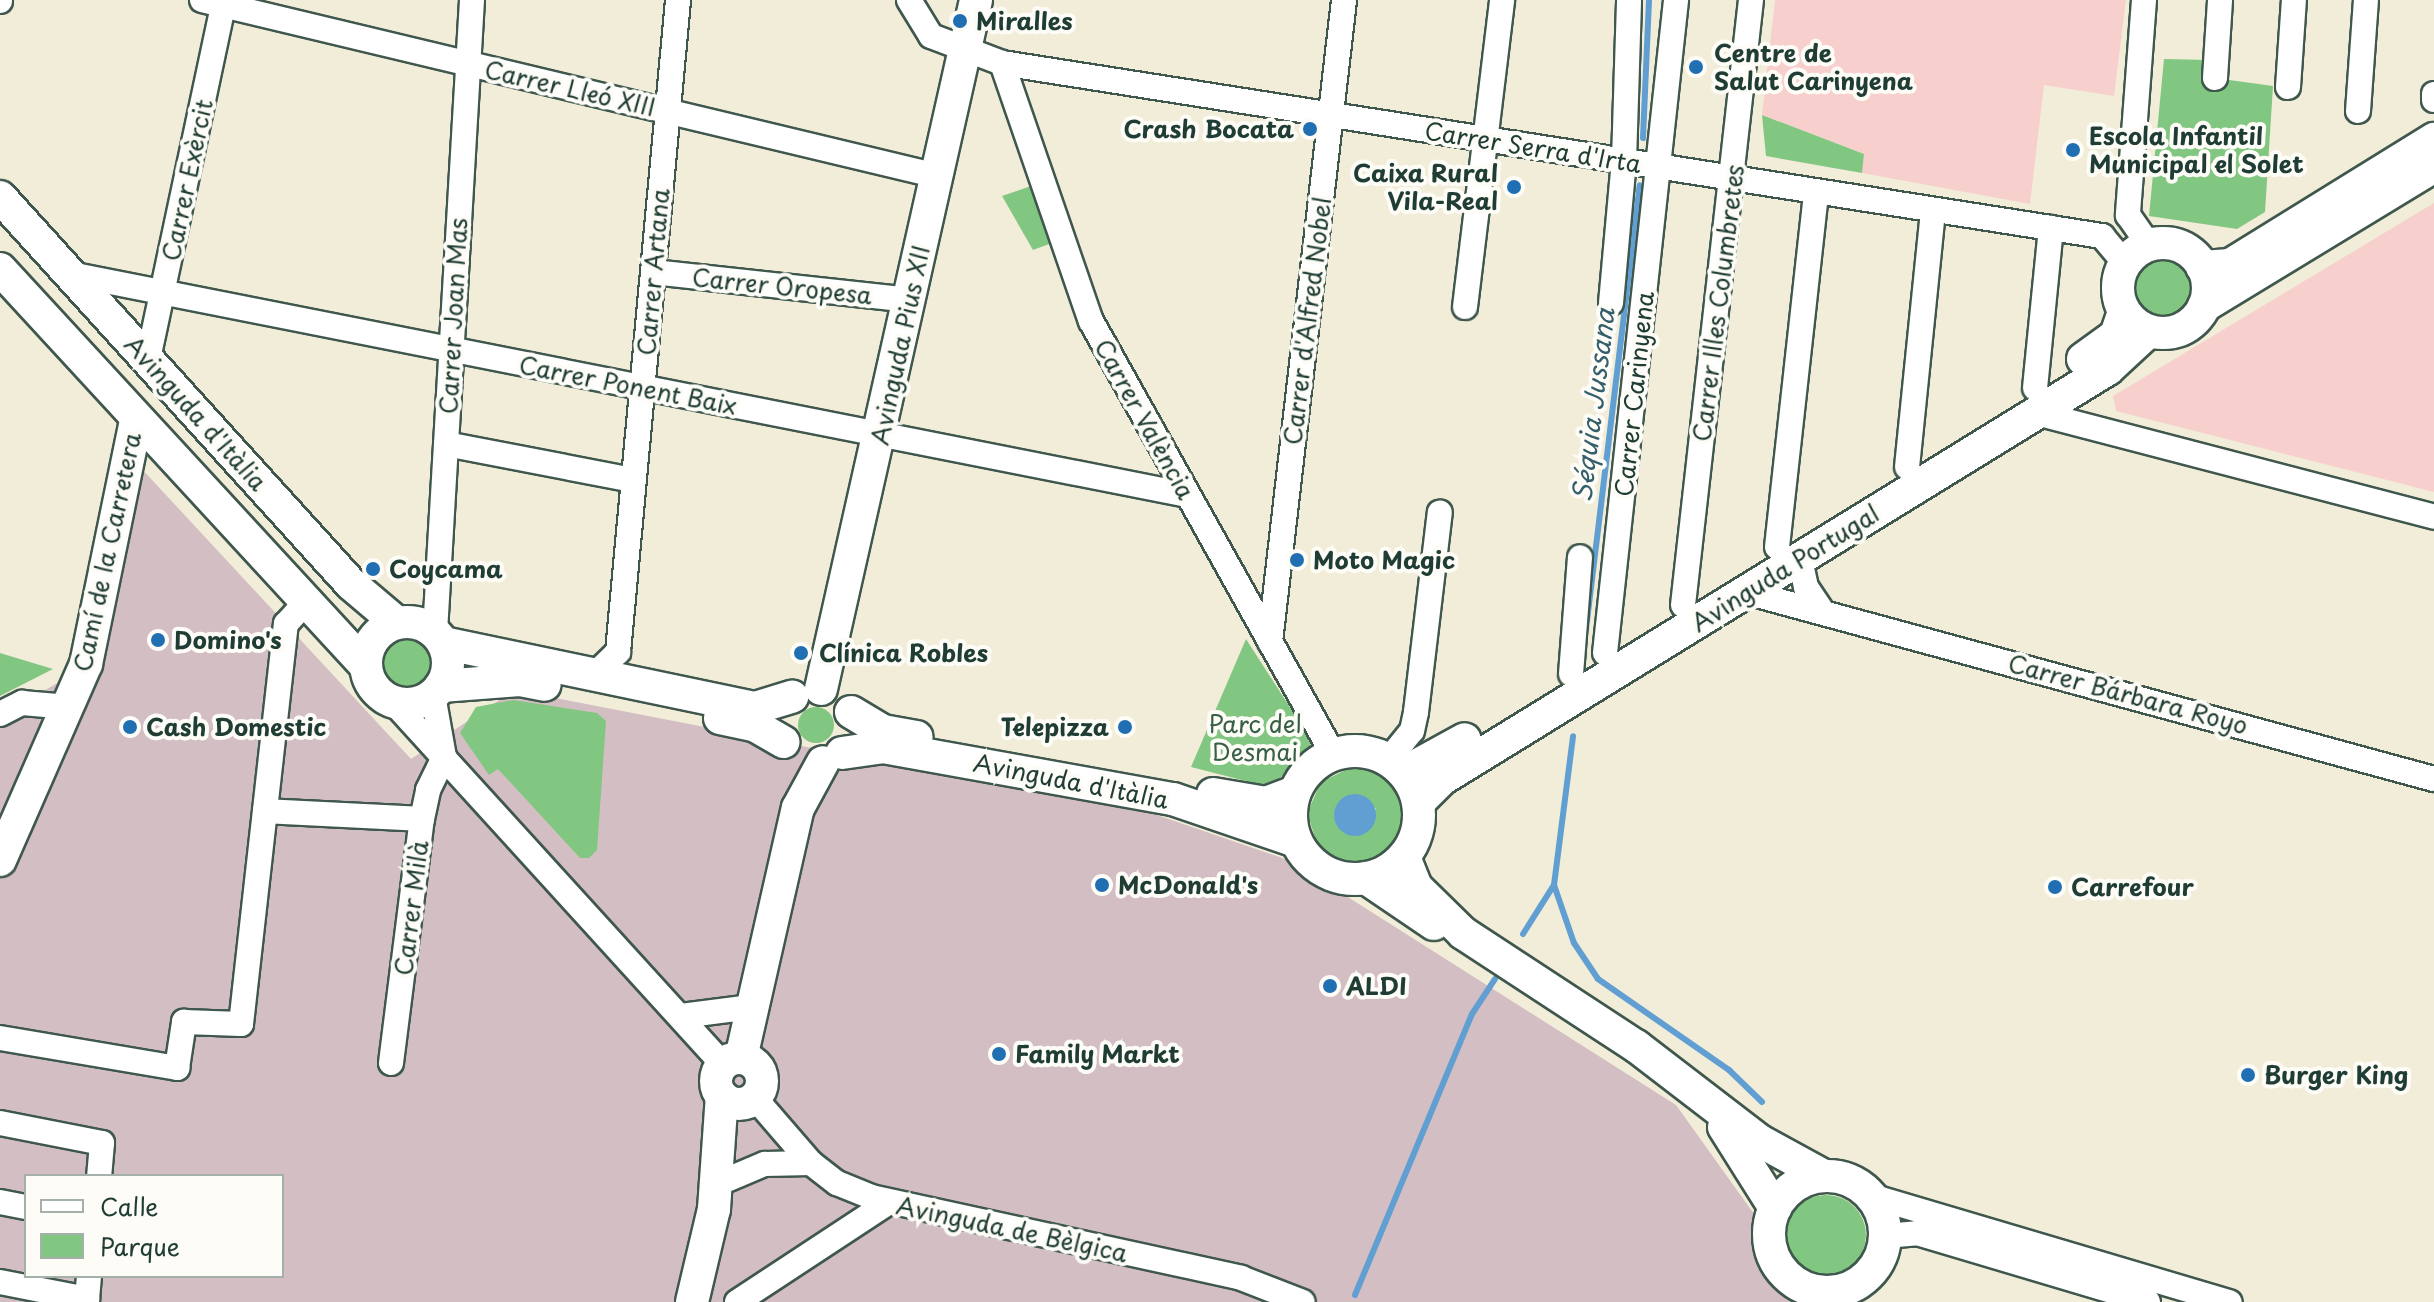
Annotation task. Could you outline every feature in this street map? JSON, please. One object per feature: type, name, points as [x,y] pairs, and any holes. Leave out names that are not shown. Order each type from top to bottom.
[{"type":"main road","name":"Avinguda Pius XII","points":[[806,693],[881,434],[976,0]]},
{"type":"main road","points":[[2202,267],[2230,265],[2434,139]]},
{"type":"main road","points":[[2204,306],[2207,293],[2202,267],[2185,249],[2137,254],[2118,287],[2137,321],[2175,331],[2204,306],[2434,166]]},
{"type":"main road","name":"Avinguda d'Itàlia","points":[[0,197],[351,584],[397,623]]},
{"type":"main road","name":"Avinguda d'Itàlia","points":[[0,269],[304,604],[365,665]]},
{"type":"main road","name":"Avinguda Portugal","points":[[1397,766],[1571,674],[1683,605],[1788,553],[2035,401],[2137,321]]},
{"type":"main road","name":"Avinguda Portugal","points":[[1419,802],[1442,779],[1746,592],[1788,553],[1907,467],[2035,401],[2077,388],[2108,369],[2137,321]]},
{"type":"main road","name":"Camí de la Carretera","points":[[0,860],[86,664],[136,420]]},
{"type":"main road","points":[[410,622],[439,638],[593,676],[755,708],[806,693],[836,694],[851,712],[853,734],[810,753],[754,725],[520,680],[437,691],[408,705],[394,703],[374,689],[365,665],[373,638],[397,623],[410,622]]},
{"type":"main road","points":[[437,691],[448,665],[439,638]]},
{"type":"main road","points":[[806,693],[780,718],[810,753]]},
{"type":"main road","name":"Avinguda d'Itàlia","points":[[851,712],[883,731],[1244,802],[1266,803],[1295,792]]},
{"type":"main road","name":"Avinguda d'Itàlia","points":[[810,753],[883,747],[1173,799],[1296,841]]},
{"type":"main road","points":[[1361,750],[1397,766],[1419,802],[1418,831],[1404,857],[1366,878],[1337,877],[1313,864],[1296,841],[1290,816],[1295,792],[1310,769],[1333,754],[1361,750]]},
{"type":"main road","points":[[692,1302],[714,1209],[751,1007],[810,753]]},
{"type":"main road","points":[[1404,857],[1416,887],[1463,933],[1636,1046],[1760,1141],[1824,1176],[1848,1181],[1871,1196],[1882,1215],[1885,1236],[1873,1287],[1852,1287],[1835,1297],[1806,1289],[1778,1266],[1769,1232],[1775,1208],[1795,1186],[1824,1176]]},
{"type":"main road","points":[[1366,878],[1442,929],[1463,933]]},
{"type":"main road","points":[[714,1209],[729,1179],[738,1084]]},
{"type":"main road","points":[[1694,1091],[1742,1147],[1775,1208]]},
{"type":"street","name":"Carrer Joan Mas","points":[[439,638],[446,444],[472,0]]},
{"type":"street","name":"Carrer Artana","points":[[593,676],[618,652],[678,0]]},
{"type":"street","points":[[909,0],[931,36],[965,52]]},
{"type":"street","name":"Carrer d'Alfred Nobel","points":[[1270,642],[1344,0]]},
{"type":"street","points":[[1465,307],[1502,0]]},
{"type":"street","name":"Carrer Carinyena","points":[[1611,303],[1624,161],[1629,0]]},
{"type":"street","name":"Carrer Carinyena","points":[[1663,134],[1664,0]]},
{"type":"street","name":"Carrer Carinyena","points":[[1605,653],[1676,0]]},
{"type":"street","name":"Carrer Illes Columbretes","points":[[1683,605],[1751,0]]},
{"type":"street","points":[[2137,254],[2128,215],[2144,0]]},
{"type":"street","points":[[2215,78],[2220,0]]},
{"type":"street","points":[[2288,87],[2294,0]]},
{"type":"street","points":[[2358,111],[2366,0]]},
{"type":"street","name":"Carrer Lleó XIII","points":[[217,2],[938,176]]},
{"type":"street","name":"Carrer Exèrcit","points":[[148,359],[217,2]]},
{"type":"street","name":"Carrer Serra d'Irta","points":[[965,52],[1002,63],[2102,236]]},
{"type":"street","name":"Carrer València","points":[[1002,63],[1091,321],[1333,754]]},
{"type":"street","points":[[1816,192],[1788,553],[1821,609]]},
{"type":"street","points":[[1907,467],[1933,210]]},
{"type":"street","points":[[2128,215],[2102,236],[2137,254]]},
{"type":"street","points":[[2051,228],[2035,401],[2090,428],[2434,517]]},
{"type":"street","name":"Carrer Oropesa","points":[[653,272],[910,300]]},
{"type":"street","name":"Carrer Ponent Baix","points":[[70,274],[1187,495]]},
{"type":"street","points":[[2077,388],[2090,428]]},
{"type":"street","points":[[446,444],[633,480]]},
{"type":"street","points":[[1397,766],[1412,731],[1416,712],[1440,512]]},
{"type":"street","points":[[1571,674],[1580,557]]},
{"type":"street","name":"Carrer Bárbara Royo","points":[[1746,592],[1821,609],[2434,779]]},
{"type":"street","points":[[0,1038],[177,1068],[184,1022],[241,1024],[286,624],[304,604]]},
{"type":"street","points":[[437,691],[444,757]]},
{"type":"street","points":[[0,714],[22,703],[69,707]]},
{"type":"street","name":"Avinguda de Bèlgica","points":[[394,703],[681,1016],[738,1084],[811,1163],[837,1183],[889,1202],[1241,1278],[1303,1302]]},
{"type":"street","name":"Carrer Milà","points":[[391,1063],[422,819],[428,790],[444,757]]},
{"type":"street","points":[[265,811],[422,819]]},
{"type":"street","points":[[681,1016],[751,1007]]},
{"type":"street","points":[[0,1123],[102,1143],[99,1174]]},
{"type":"street","points":[[729,1179],[765,1164],[811,1163]]},
{"type":"street","points":[[1871,1196],[2230,1302]]},
{"type":"street","points":[[0,1202],[24,1207]]},
{"type":"street","points":[[737,1302],[889,1202]]},
{"type":"street","points":[[1885,1236],[1917,1233],[2148,1302]]},
{"type":"street","points":[[0,1282],[87,1299],[89,1278]]},
{"type":"shaded area","points":[[1775,0],[2126,0],[2114,96],[2044,85],[2030,204],[1862,173],[1864,154],[1762,115]]},
{"type":"shaded area","points":[[2434,203],[2434,492],[2116,411],[2113,396]]},
{"type":"shaded area","points":[[140,467],[411,759],[514,690],[1157,815],[1291,861],[1676,1105],[1817,1302],[0,1302],[0,716],[94,662]]},
{"type":"green space","points":[[2164,59],[2210,60],[2215,78],[2273,86],[2265,212],[2237,229],[2149,216]]},
{"type":"green space","points":[[1762,115],[1864,154],[1862,173],[1766,156]]},
{"type":"green space","points":[[1031,186],[1052,243],[1033,250],[1002,196]]},
{"type":"green space","points":[[2162,258],[2173,260],[2183,267],[2190,277],[2190,299],[2183,309],[2173,316],[2162,318],[2151,316],[2141,309],[2134,299],[2132,288],[2134,277],[2141,267],[2151,260]]},
{"type":"green space","points":[[406,637],[424,645],[432,663],[424,681],[406,689],[388,681],[380,663],[388,645]]},
{"type":"green space","name":"Parc del Desmai","points":[[1246,639],[1311,740],[1309,753],[1269,787],[1191,767]]},
{"type":"green space","points":[[0,653],[53,669],[0,696]]},
{"type":"green space","points":[[513,700],[597,713],[606,721],[597,850],[589,858],[580,858],[498,769],[489,775],[460,733],[476,707]]},
{"type":"green space","points":[[816,707],[828,713],[834,725],[828,737],[816,743],[804,737],[798,725],[804,713]]},
{"type":"green space","points":[[1352,767],[1375,771],[1393,785],[1404,817],[1391,849],[1360,863],[1337,859],[1318,846],[1307,813],[1321,782]],"holes":[[[1362,795],[1376,809],[1349,835],[1335,820]]]},
{"type":"green space","points":[[1826,1195],[1841,1198],[1854,1207],[1863,1220],[1866,1235],[1863,1250],[1854,1263],[1841,1272],[1826,1275],[1811,1272],[1798,1263],[1789,1250],[1786,1235],[1789,1220],[1798,1207],[1811,1198]]},
{"type":"water","points":[[1355,794],[1370,800],[1376,815],[1370,830],[1355,836],[1340,830],[1334,815],[1340,800]]},
{"type":"waterway","name":"Séquia Jussana","points":[[1643,138],[1649,0]]},
{"type":"waterway","name":"Séquia Jussana","points":[[1586,629],[1640,185]]},
{"type":"waterway","name":"Séquia Jussana","points":[[1523,934],[1554,885],[1573,736]]},
{"type":"waterway","points":[[1554,885],[1574,943],[1598,979],[1729,1070],[1762,1102]]},
{"type":"waterway","points":[[1355,1295],[1472,1014],[1495,979]]},
{"type":"place","name":"Miralles","points":[[960,21]]},
{"type":"place","name":"Centre de Salut Carinyena","points":[[1696,67]]},
{"type":"place","name":"Crash Bocata","points":[[1310,129]]},
{"type":"place","name":"Escola Infantil Municipal el Solet","points":[[2073,150]]},
{"type":"place","name":"Caixa Rural Vila-Real","points":[[1514,187]]},
{"type":"place","name":"Moto Magic","points":[[1297,560]]},
{"type":"place","name":"Coycama","points":[[373,569]]},
{"type":"place","name":"Domino's","points":[[158,640]]},
{"type":"place","name":"Clínica Robles","points":[[801,653]]},
{"type":"place","name":"Cash Domestic","points":[[130,727]]},
{"type":"place","name":"Telepizza","points":[[1125,727]]},
{"type":"place","name":"McDonald's","points":[[1102,885]]},
{"type":"place","name":"Carrefour","points":[[2055,887]]},
{"type":"place","name":"ALDI","points":[[1330,986]]},
{"type":"place","name":"Family Markt","points":[[999,1054]]},
{"type":"place","name":"Burger King","points":[[2248,1075]]}]
